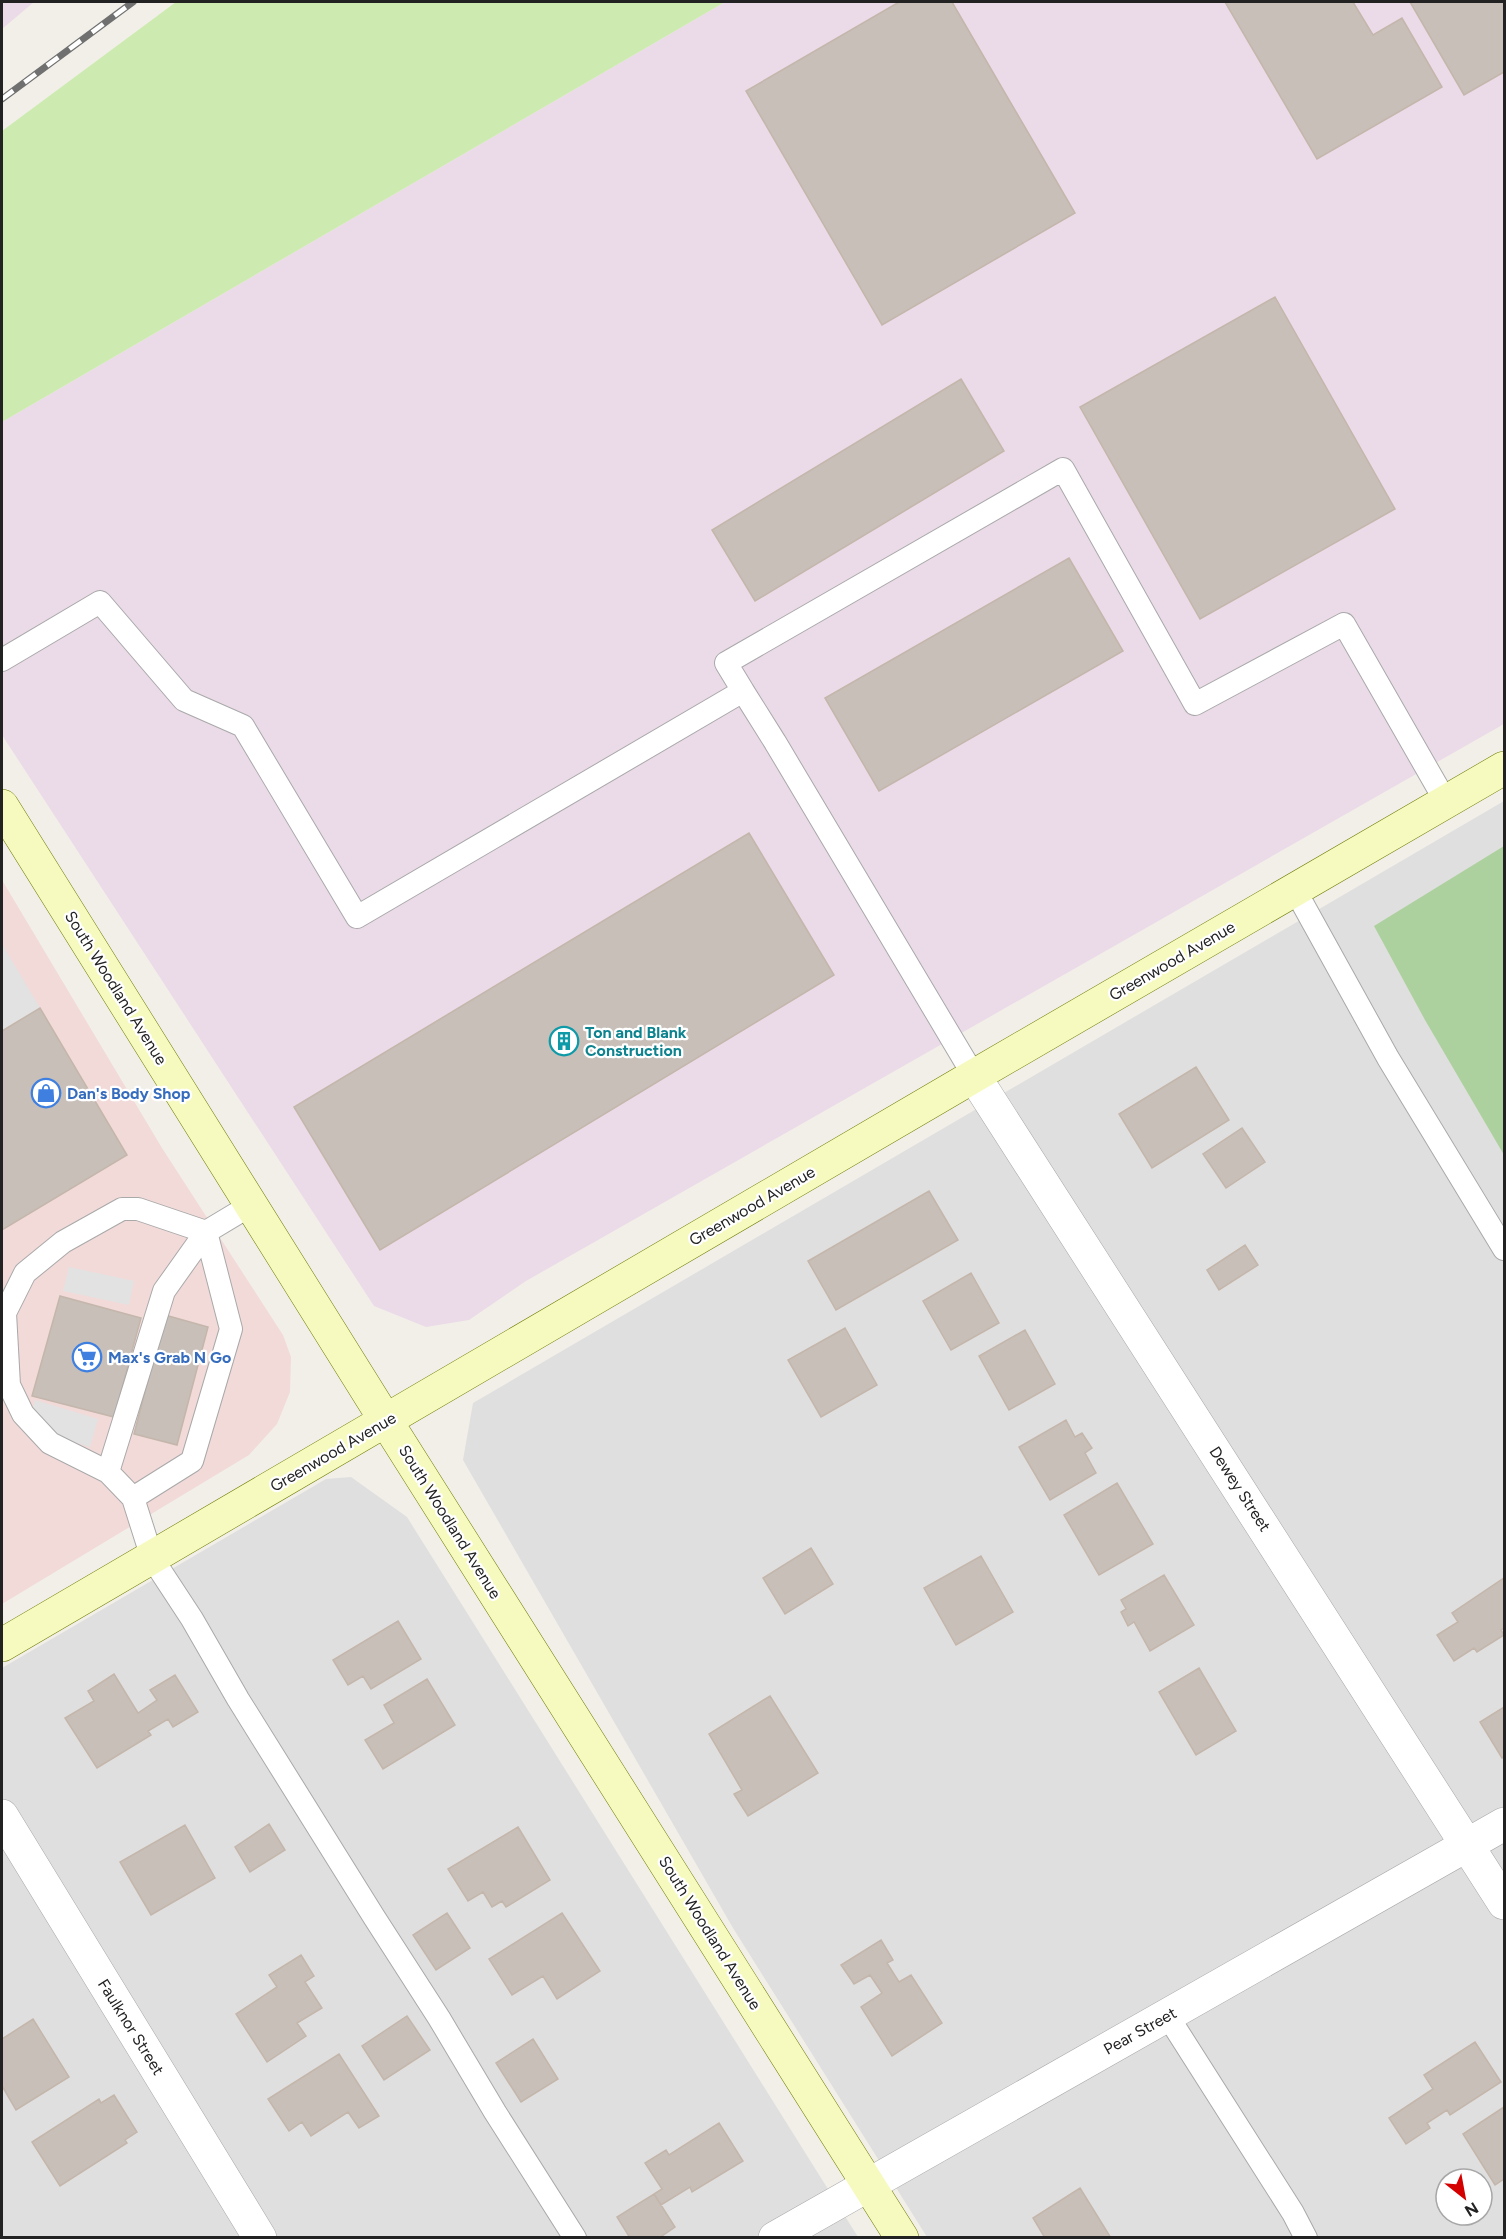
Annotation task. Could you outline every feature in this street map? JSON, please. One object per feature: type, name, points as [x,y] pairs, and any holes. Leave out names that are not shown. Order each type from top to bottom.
[{"type":"street","name":"Greenwood Avenue","points":[[2,1646],[1504,768]]},
{"type":"street","name":"South Woodland Avenue","points":[[2,806],[386,1421],[902,2238]]},
{"type":"street","name":"Dewey Street","points":[[974,1076],[1504,1903]]},
{"type":"street","name":"Faulknor Street","points":[[2,1816],[260,2238]]},
{"type":"street","name":"Pear Street","points":[[775,2238],[1504,1824]]},
{"type":"lane","points":[[974,1076],[726,663],[1064,469],[1195,704],[1344,624],[1446,802]]},
{"type":"lane","points":[[2,660],[100,602],[184,700],[243,726],[357,917],[743,691]]},
{"type":"lane","points":[[1295,890],[1388,1058],[1504,1249]]},
{"type":"lane","points":[[108,1472],[164,1291],[206,1232],[251,1205]]},
{"type":"lane","points":[[206,1232],[138,1209],[122,1209],[63,1242],[25,1273],[5,1313],[9,1384],[23,1414],[50,1443],[108,1472],[133,1498],[152,1558],[575,2238]]},
{"type":"lane","points":[[133,1498],[192,1461],[231,1329],[206,1232]]},
{"type":"lane","points":[[1167,2015],[1293,2213],[1306,2238]]},
{"type":"shaded area","points":[[2,2],[34,2],[2,29]]},
{"type":"shaded area","points":[[725,2],[1504,2],[1504,724],[526,1281],[469,1320],[426,1327],[374,1306],[2,735],[2,422]]},
{"type":"shaded area","points":[[1504,801],[1504,2237],[927,2237],[733,1928],[463,1460],[473,1403]]},
{"type":"shaded area","points":[[2,880],[162,1148],[283,1335],[291,1357],[290,1392],[277,1424],[249,1455],[2,1604]]},
{"type":"shaded area","points":[[2,944],[40,1008],[2,1031]]},
{"type":"shaded area","points":[[69,1267],[134,1281],[129,1305],[63,1291]]},
{"type":"shaded area","points":[[35,1400],[98,1419],[90,1447],[27,1428]]},
{"type":"shaded area","points":[[351,1477],[407,1517],[858,2237],[2,2237],[2,1668],[326,1479]]},
{"type":"green space","points":[[176,2],[725,2],[2,422],[2,131]]},
{"type":"green space","points":[[1504,846],[1504,1155],[1425,1020],[1374,926]]},
{"type":"building","points":[[899,2],[952,2],[1075,213],[882,325],[746,91]]},
{"type":"building","points":[[1225,2],[1353,2],[1373,35],[1402,18],[1442,87],[1317,159]]},
{"type":"building","points":[[1410,2],[1504,2],[1504,72],[1464,95]]},
{"type":"building","points":[[1275,297],[1395,509],[1200,619],[1080,407]]},
{"type":"building","points":[[961,379],[1004,451],[755,601],[712,530]]},
{"type":"building","points":[[1069,558],[1123,651],[879,791],[825,698]]},
{"type":"building","name":"Ton and Blank Construction","points":[[749,833],[834,975],[380,1250],[294,1107]]},
{"type":"building","name":"Dan's Body Shop","points":[[40,1008],[127,1155],[2,1230],[2,1031]]},
{"type":"building","points":[[1196,1067],[1229,1120],[1152,1168],[1119,1114]]},
{"type":"building","points":[[1242,1128],[1265,1162],[1226,1188],[1203,1154]]},
{"type":"building","points":[[929,1191],[958,1240],[836,1310],[808,1261]]},
{"type":"building","points":[[1245,1245],[1258,1265],[1219,1290],[1207,1270]]},
{"type":"building","points":[[971,1273],[999,1323],[951,1350],[923,1301]]},
{"type":"building","name":"Max's Grab N Go","points":[[60,1296],[141,1318],[114,1417],[32,1396]]},
{"type":"building","points":[[165,1315],[208,1327],[177,1445],[134,1434]]},
{"type":"building","points":[[845,1328],[877,1385],[821,1417],[788,1360]]},
{"type":"building","points":[[1025,1330],[1055,1384],[1009,1410],[979,1356]]},
{"type":"building","points":[[1066,1420],[1075,1437],[1082,1433],[1092,1448],[1085,1453],[1096,1473],[1050,1500],[1019,1447]]},
{"type":"building","points":[[1117,1483],[1153,1544],[1099,1575],[1064,1515]]},
{"type":"building","points":[[811,1548],[833,1584],[785,1614],[763,1578]]},
{"type":"building","points":[[981,1556],[1013,1612],[956,1645],[924,1588]]},
{"type":"building","points":[[1164,1575],[1194,1625],[1150,1651],[1134,1622],[1128,1626],[1121,1612],[1126,1609],[1121,1600]]},
{"type":"building","points":[[1504,1578],[1504,1628],[1501,1630],[1504,1635],[1477,1652],[1474,1648],[1454,1661],[1437,1635],[1458,1622],[1452,1613]]},
{"type":"building","points":[[398,1621],[421,1659],[371,1689],[363,1676],[348,1685],[333,1660]]},
{"type":"building","points":[[1199,1668],[1236,1731],[1196,1755],[1159,1692]]},
{"type":"building","points":[[114,1674],[138,1713],[157,1700],[150,1690],[175,1675],[198,1712],[173,1727],[168,1719],[148,1731],[151,1735],[97,1768],[65,1718],[94,1701],[88,1691]]},
{"type":"building","points":[[427,1679],[455,1725],[383,1769],[365,1740],[394,1723],[384,1705]]},
{"type":"building","points":[[770,1696],[818,1773],[748,1816],[734,1794],[742,1790],[709,1734]]},
{"type":"building","points":[[1504,1707],[1504,1757],[1502,1758],[1480,1722]]},
{"type":"building","points":[[269,1824],[285,1850],[250,1872],[235,1847]]},
{"type":"building","points":[[185,1825],[215,1878],[151,1915],[120,1862]]},
{"type":"building","points":[[518,1827],[550,1880],[506,1907],[502,1901],[492,1907],[483,1892],[468,1901],[448,1869]]},
{"type":"building","points":[[447,1913],[470,1948],[436,1970],[413,1935]]},
{"type":"building","points":[[562,1913],[600,1971],[557,1999],[543,1976],[512,1995],[489,1959]]},
{"type":"building","points":[[881,1940],[893,1960],[887,1963],[899,1982],[911,1975],[942,2023],[892,2056],[861,2007],[882,1993],[870,1975],[854,1984],[841,1965]]},
{"type":"building","points":[[301,1955],[314,1976],[305,1982],[322,2008],[297,2023],[306,2036],[267,2062],[236,2014],[277,1987],[269,1975]]},
{"type":"building","points":[[407,2016],[430,2050],[384,2080],[362,2046]]},
{"type":"building","points":[[33,2019],[69,2077],[16,2110],[2,2086],[2,2039]]},
{"type":"building","points":[[533,2039],[558,2079],[521,2102],[496,2063]]},
{"type":"building","points":[[1475,2042],[1501,2082],[1450,2115],[1447,2110],[1427,2123],[1430,2128],[1406,2144],[1389,2118],[1433,2089],[1424,2075]]},
{"type":"building","points":[[339,2054],[379,2116],[359,2128],[348,2112],[311,2136],[302,2122],[289,2131],[268,2099]]},
{"type":"building","points":[[114,2095],[137,2132],[125,2140],[127,2143],[60,2186],[32,2142],[99,2099],[101,2103]]},
{"type":"building","points":[[1504,2107],[1504,2179],[1495,2185],[1494,2167],[1484,2167],[1463,2134]]},
{"type":"building","points":[[719,2123],[743,2161],[692,2192],[690,2187],[661,2205],[654,2194],[662,2189],[645,2163],[666,2150],[669,2155]]},
{"type":"building","points":[[1080,2188],[1111,2238],[1045,2238],[1033,2218]]},
{"type":"building","points":[[654,2194],[675,2227],[659,2238],[630,2238],[617,2217]]},
{"type":"railway","points":[[2,99],[133,2]]},
{"type":"place","name":"Ton and Blank Construction","points":[[564,1041]]},
{"type":"place","name":"Dan's Body Shop","points":[[46,1093]]},
{"type":"place","name":"Max's Grab N Go","points":[[87,1357]]}]
